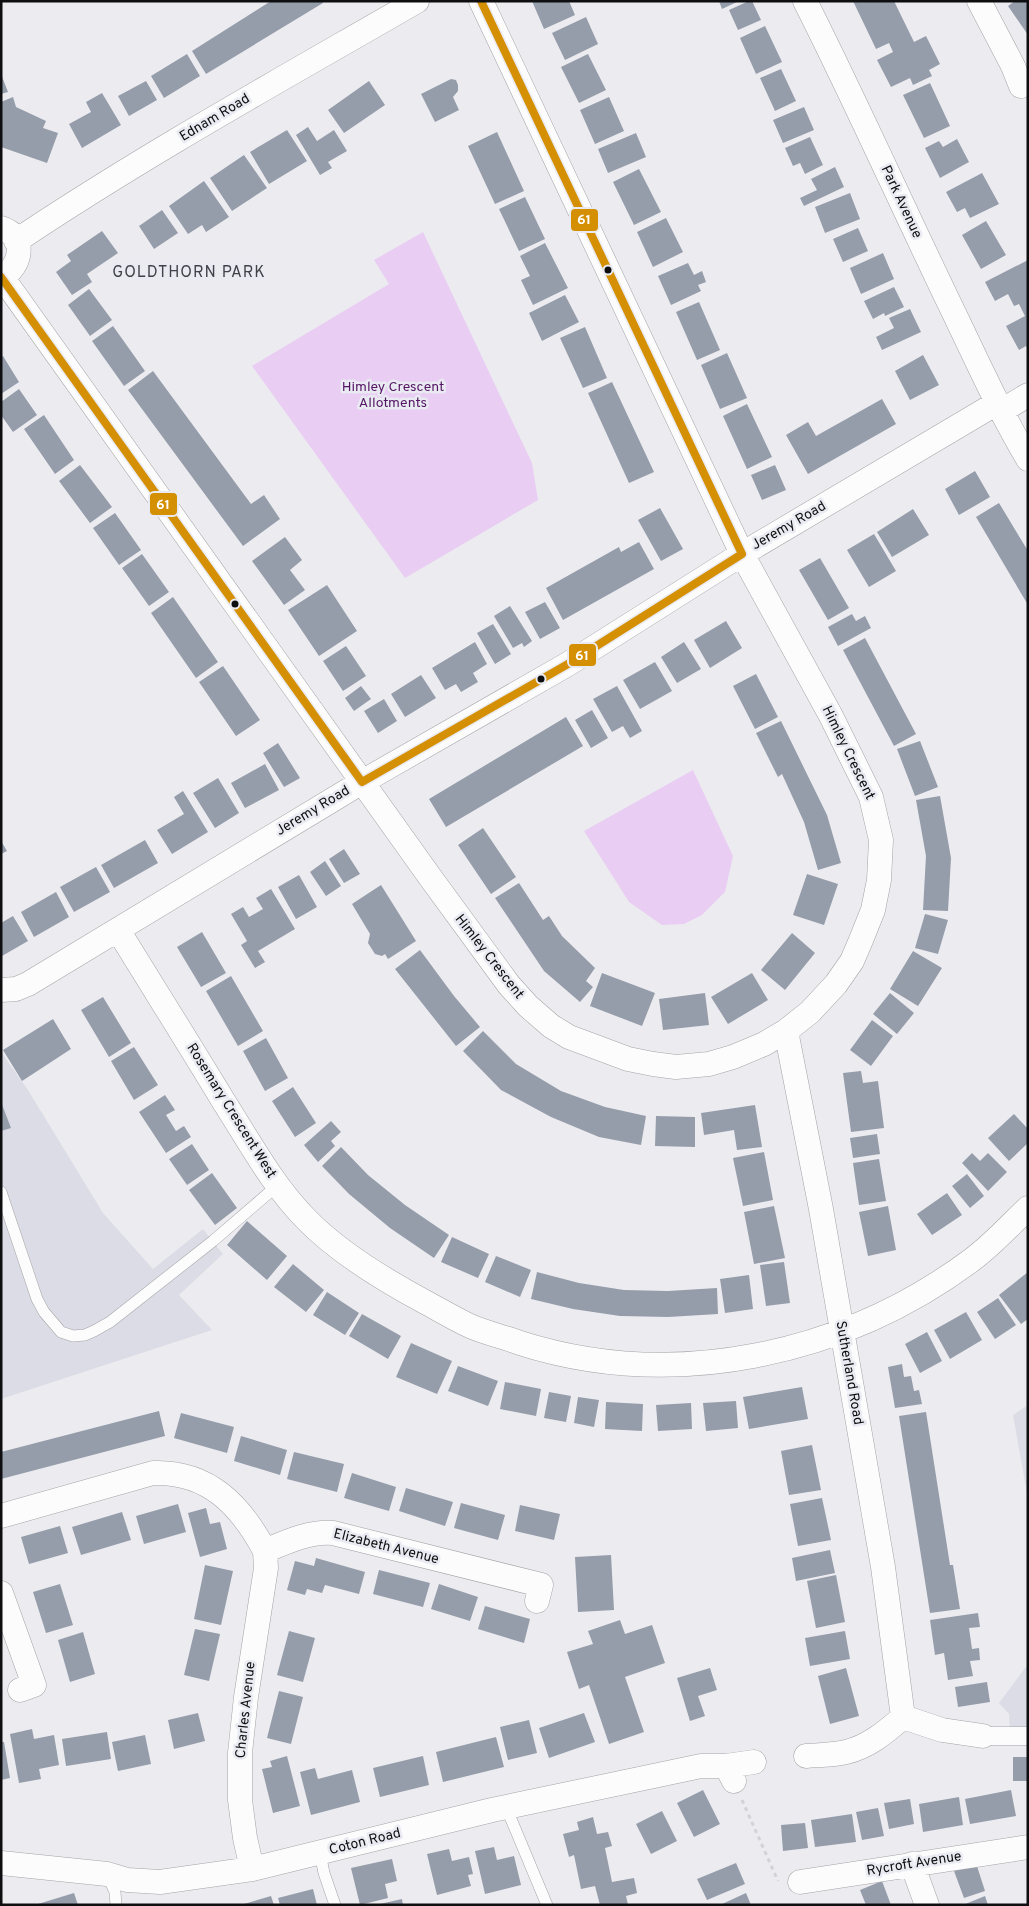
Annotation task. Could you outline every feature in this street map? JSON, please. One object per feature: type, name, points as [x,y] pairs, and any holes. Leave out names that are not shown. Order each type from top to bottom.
[{"type":"street","name":"Ednam Road","points":[[2,277],[15,266],[18,258],[19,249],[9,234],[71,204],[239,103],[417,1]]},
{"type":"street","name":"Himley Crescent","points":[[2,277],[509,986],[551,1026],[569,1037],[628,1059],[676,1067],[709,1064],[733,1057],[764,1044],[786,1031],[810,1012],[836,984],[852,960],[872,910],[879,880],[881,840],[871,798],[831,716],[742,554],[481,1]]},
{"type":"street","name":"Park Avenue","points":[[805,1],[1000,407]]},
{"type":"street","points":[[979,1],[1021,71]]},
{"type":"street","name":"Jeremy Road","points":[[8,989],[28,984],[362,782],[568,664],[742,554],[1000,407],[1028,395]]},
{"type":"street","points":[[1000,407],[1028,459]]},
{"type":"street","name":"Rosemary Crescent West","points":[[118,930],[262,1164],[306,1220],[398,1288],[472,1327],[537,1348],[574,1358],[626,1364],[686,1364],[746,1358],[807,1344],[842,1332],[915,1297],[975,1257],[1028,1208]]},
{"type":"street","name":"Sutherland Road","points":[[786,1031],[821,1209],[883,1567],[903,1717]]},
{"type":"street","points":[[1,1516],[154,1473],[166,1473],[185,1476],[204,1483],[218,1492],[241,1512],[266,1552]]},
{"type":"street","name":"Elizabeth Avenue","points":[[266,1552],[288,1541],[323,1532],[333,1533],[542,1585]]},
{"type":"street","name":"Charles Avenue","points":[[252,1869],[245,1838],[240,1800],[240,1753],[246,1697],[266,1568],[266,1552]]},
{"type":"street","points":[[1,1593],[34,1685]]},
{"type":"street","points":[[806,1756],[846,1752],[868,1744],[903,1717],[942,1730],[983,1736],[1028,1736]]},
{"type":"street","name":"Coton Road","points":[[1,1863],[107,1874],[127,1880],[160,1882],[252,1869],[506,1807],[701,1766],[730,1773],[754,1762]]},
{"type":"street","name":"Rycroft Avenue","points":[[789,1882],[1028,1847]]},
{"type":"street","points":[[912,1864],[927,1905]]},
{"type":"lane","points":[[1,1192],[38,1300],[44,1312],[61,1332],[73,1336],[85,1335],[110,1322],[213,1241],[278,1185]]},
{"type":"lane","points":[[506,1807],[547,1905]]},
{"type":"lane","points":[[320,1853],[324,1873],[335,1905]]},
{"type":"lane","points":[[107,1874],[115,1892],[116,1905]]},
{"type":"path","points":[[730,1773],[789,1882]]},
{"type":"shaded area","points":[[1,1052],[28,1090],[103,1213],[153,1269],[203,1229],[223,1254],[179,1295],[212,1330],[1,1399]]},
{"type":"shaded area","points":[[1028,1405],[1028,1499],[1013,1415]]},
{"type":"shaded area","points":[[1028,1664],[1028,1733],[1010,1733],[1009,1714],[999,1703]]},
{"type":"green space","name":"Himley Crescent Allotments","points":[[423,232],[532,463],[538,500],[405,578],[252,366],[389,284],[374,260]]},
{"type":"green space","points":[[693,770],[733,856],[725,892],[702,915],[684,924],[662,925],[629,902],[584,831]]},
{"type":"building","points":[[271,1],[322,1],[323,3],[206,74],[192,51]]},
{"type":"building","points":[[532,1],[569,1],[575,15],[544,29]]},
{"type":"building","points":[[719,1],[739,1],[722,9]]},
{"type":"building","points":[[752,1],[761,20],[738,30],[729,10]]},
{"type":"building","points":[[853,1],[894,1],[914,42],[926,36],[940,64],[929,70],[932,76],[913,85],[910,78],[891,87],[877,60],[893,52],[889,43],[876,49]]},
{"type":"building","points":[[1015,1],[1028,1],[1028,35],[1008,6]]},
{"type":"building","points":[[586,17],[598,44],[565,60],[552,33]]},
{"type":"building","points":[[765,26],[782,62],[756,74],[740,38]]},
{"type":"building","points":[[187,54],[200,76],[164,98],[151,76]]},
{"type":"building","points":[[588,54],[606,90],[579,103],[561,67]]},
{"type":"building","points":[[781,69],[796,101],[775,111],[760,78]]},
{"type":"building","points":[[1,74],[8,92],[1,94]]},
{"type":"building","points":[[451,79],[456,80],[458,85],[458,91],[453,97],[459,110],[435,122],[421,94]]},
{"type":"building","points":[[146,81],[157,100],[129,116],[118,96]]},
{"type":"building","points":[[369,81],[385,105],[344,133],[328,110]]},
{"type":"building","points":[[930,83],[950,126],[924,138],[903,95]]},
{"type":"building","points":[[102,93],[121,125],[82,148],[69,124],[91,112],[86,102]]},
{"type":"building","points":[[13,97],[16,107],[46,121],[43,128],[58,133],[47,163],[1,147],[1,102]]},
{"type":"building","points":[[609,97],[624,131],[595,144],[580,110]]},
{"type":"building","points":[[804,107],[814,130],[783,143],[773,120]]},
{"type":"building","points":[[308,127],[317,141],[334,130],[347,151],[328,162],[332,168],[320,175],[296,135]]},
{"type":"building","points":[[287,130],[307,161],[269,184],[250,152]]},
{"type":"building","points":[[497,132],[524,191],[495,204],[468,146]]},
{"type":"building","points":[[636,133],[646,157],[608,173],[598,149]]},
{"type":"building","points":[[810,137],[823,165],[805,174],[800,163],[793,166],[785,148]]},
{"type":"building","points":[[957,139],[969,162],[940,178],[925,148],[939,141],[943,147]]},
{"type":"building","points":[[244,155],[267,188],[232,211],[210,178]]},
{"type":"building","points":[[835,167],[844,187],[804,206],[800,198],[817,190],[811,179]]},
{"type":"building","points":[[639,169],[661,212],[634,225],[613,182]]},
{"type":"building","points":[[982,173],[999,204],[970,218],[965,208],[957,212],[946,192]]},
{"type":"building","points":[[204,181],[229,217],[206,232],[202,225],[188,234],[169,206]]},
{"type":"building","points":[[850,193],[860,219],[825,233],[815,207]]},
{"type":"building","points":[[525,197],[545,239],[519,251],[499,209]]},
{"type":"building","points":[[162,210],[178,233],[154,249],[139,226]]},
{"type":"building","points":[[666,218],[683,252],[653,267],[637,232]]},
{"type":"building","points":[[986,221],[1006,255],[981,269],[962,235]]},
{"type":"building","points":[[858,228],[868,251],[843,262],[833,239]]},
{"type":"building","points":[[102,231],[118,253],[87,274],[92,282],[72,295],[56,272],[71,261],[67,255]]},
{"type":"building","points":[[545,243],[568,288],[533,305],[521,280],[530,276],[520,256]]},
{"type":"building","points":[[883,253],[894,279],[861,294],[850,268]]},
{"type":"building","points":[[1028,260],[1028,349],[1026,346],[1019,350],[1006,326],[1025,316],[1019,304],[1014,306],[1008,294],[995,301],[985,282]]},
{"type":"building","points":[[688,263],[694,275],[702,271],[706,282],[698,285],[701,291],[671,305],[658,276]]},
{"type":"building","points":[[894,287],[904,307],[885,316],[884,313],[873,319],[864,301]]},
{"type":"building","points":[[89,289],[112,320],[90,336],[68,305]]},
{"type":"building","points":[[565,295],[579,322],[542,341],[529,313]]},
{"type":"building","points":[[699,302],[720,350],[697,360],[676,312]]},
{"type":"building","points":[[910,309],[921,332],[882,350],[876,337],[894,328],[889,318]]},
{"type":"building","points":[[113,326],[145,371],[124,386],[92,341]]},
{"type":"building","points":[[585,327],[607,378],[583,388],[560,338]]},
{"type":"building","points":[[727,353],[747,398],[720,409],[701,365]]},
{"type":"building","points":[[923,355],[939,385],[910,400],[895,371]]},
{"type":"building","points":[[3,356],[19,382],[1,394],[1,357]]},
{"type":"building","points":[[153,371],[251,504],[264,495],[280,519],[243,546],[128,390]]},
{"type":"building","points":[[612,382],[654,472],[629,483],[588,393]]},
{"type":"building","points":[[19,389],[37,415],[13,432],[1,415],[1,402]]},
{"type":"building","points":[[882,399],[896,424],[808,474],[786,435],[808,422],[816,436]]},
{"type":"building","points":[[747,404],[772,457],[747,469],[723,416]]},
{"type":"building","points":[[44,415],[74,460],[55,474],[24,429]]},
{"type":"building","points":[[80,465],[112,507],[90,523],[59,481]]},
{"type":"building","points":[[775,465],[786,490],[762,500],[751,475]]},
{"type":"building","points":[[975,471],[990,497],[959,515],[945,489]]},
{"type":"building","points":[[999,503],[1028,551],[1028,605],[976,517]]},
{"type":"building","points":[[660,508],[683,549],[661,561],[638,520]]},
{"type":"building","points":[[913,509],[929,535],[892,557],[877,532]]},
{"type":"building","points":[[115,513],[141,550],[119,565],[93,528]]},
{"type":"building","points":[[874,534],[896,571],[869,587],[847,550]]},
{"type":"building","points":[[285,537],[302,560],[290,570],[305,590],[284,605],[252,561]]},
{"type":"building","points":[[639,542],[654,569],[563,620],[546,588],[619,547],[621,552]]},
{"type":"building","points":[[142,554],[169,592],[149,606],[122,568]]},
{"type":"building","points":[[820,558],[849,608],[828,620],[799,570]]},
{"type":"building","points":[[327,585],[357,631],[319,656],[288,610]]},
{"type":"building","points":[[173,597],[218,662],[196,678],[151,613]]},
{"type":"building","points":[[545,602],[560,628],[540,639],[525,612]]},
{"type":"building","points":[[510,606],[532,641],[524,647],[522,643],[513,648],[494,616]]},
{"type":"building","points":[[852,614],[856,621],[865,616],[871,628],[838,646],[828,627]]},
{"type":"building","points":[[726,621],[742,648],[710,668],[694,640]]},
{"type":"building","points":[[493,624],[511,654],[495,664],[477,633]]},
{"type":"building","points":[[865,638],[916,734],[894,746],[843,650]]},
{"type":"building","points":[[475,642],[487,664],[473,673],[478,682],[461,692],[456,684],[445,690],[432,668]]},
{"type":"building","points":[[684,642],[701,669],[677,683],[661,657]]},
{"type":"building","points":[[346,646],[366,676],[343,691],[323,661]]},
{"type":"building","points":[[655,662],[672,691],[640,709],[623,680]]},
{"type":"building","points":[[223,666],[260,720],[236,736],[199,682]]},
{"type":"building","points":[[756,674],[778,717],[755,729],[733,686]]},
{"type":"building","points":[[421,675],[436,698],[405,717],[391,694]]},
{"type":"building","points":[[361,686],[371,699],[354,711],[345,698]]},
{"type":"building","points":[[617,686],[642,731],[630,738],[623,726],[612,732],[593,699]]},
{"type":"building","points":[[384,699],[397,721],[378,733],[364,711]]},
{"type":"building","points":[[592,710],[608,738],[591,748],[575,720]]},
{"type":"building","points":[[566,717],[583,746],[446,827],[429,799]]},
{"type":"building","points":[[781,721],[827,815],[841,863],[818,870],[804,822],[782,774],[778,777],[756,733]]},
{"type":"building","points":[[920,741],[938,787],[915,796],[897,749]]},
{"type":"building","points":[[278,743],[300,778],[284,787],[263,753]]},
{"type":"building","points":[[265,764],[279,790],[245,808],[231,783]]},
{"type":"building","points":[[218,778],[239,813],[215,828],[193,793]]},
{"type":"building","points":[[183,791],[208,832],[172,854],[157,830],[184,814],[174,797]]},
{"type":"building","points":[[940,796],[951,858],[948,911],[923,910],[926,856],[916,800]]},
{"type":"building","points":[[483,828],[516,877],[491,894],[458,845]]},
{"type":"building","points":[[145,840],[158,863],[114,888],[101,865]]},
{"type":"building","points":[[1,841],[7,851],[1,854]]},
{"type":"building","points":[[344,849],[360,874],[344,883],[329,859]]},
{"type":"building","points":[[325,861],[341,886],[326,896],[310,872]]},
{"type":"building","points":[[96,867],[110,892],[74,912],[60,887]]},
{"type":"building","points":[[807,874],[838,884],[824,925],[793,915]]},
{"type":"building","points":[[299,875],[317,907],[296,919],[278,887]]},
{"type":"building","points":[[519,883],[543,920],[549,916],[562,936],[595,968],[586,981],[593,987],[580,1002],[544,971],[495,898]]},
{"type":"building","points":[[381,885],[416,941],[388,959],[385,954],[382,956],[375,954],[368,943],[370,934],[352,904]]},
{"type":"building","points":[[271,889],[295,929],[258,951],[265,962],[255,968],[241,945],[247,941],[231,914],[243,907],[249,917],[263,909],[256,898]]},
{"type":"building","points":[[56,892],[69,917],[34,937],[21,912]]},
{"type":"building","points":[[925,914],[948,920],[938,954],[915,948]]},
{"type":"building","points":[[13,916],[28,941],[2,956],[1,923]]},
{"type":"building","points":[[202,932],[226,973],[201,987],[177,947]]},
{"type":"building","points":[[792,933],[815,953],[785,990],[761,970]]},
{"type":"building","points":[[420,950],[480,1027],[456,1046],[395,969]]},
{"type":"building","points":[[913,951],[942,968],[918,1006],[890,989]]},
{"type":"building","points":[[602,973],[655,993],[642,1026],[590,1006]]},
{"type":"building","points":[[752,973],[768,1000],[728,1024],[711,997]]},
{"type":"building","points":[[231,976],[263,1031],[238,1046],[206,991]]},
{"type":"building","points":[[705,993],[709,1025],[663,1030],[659,999]]},
{"type":"building","points":[[890,993],[914,1013],[897,1034],[873,1014]]},
{"type":"building","points":[[103,997],[131,1043],[109,1057],[81,1010]]},
{"type":"building","points":[[53,1019],[71,1049],[22,1081],[3,1050]]},
{"type":"building","points":[[872,1020],[893,1036],[871,1066],[850,1050]]},
{"type":"building","points":[[483,1031],[516,1064],[561,1091],[605,1107],[646,1116],[641,1145],[599,1137],[551,1117],[501,1090],[463,1051]]},
{"type":"building","points":[[266,1038],[288,1078],[265,1091],[243,1051]]},
{"type":"building","points":[[134,1047],[158,1085],[134,1100],[111,1061]]},
{"type":"building","points":[[861,1071],[863,1083],[878,1081],[884,1128],[851,1132],[843,1073]]},
{"type":"building","points":[[293,1087],[316,1123],[295,1137],[272,1101]]},
{"type":"building","points":[[165,1095],[175,1110],[166,1115],[176,1131],[184,1126],[191,1137],[166,1153],[139,1112]]},
{"type":"building","points":[[1,1102],[11,1128],[1,1131]]},
{"type":"building","points":[[755,1105],[762,1147],[737,1150],[734,1130],[704,1135],[701,1113]]},
{"type":"building","points":[[1014,1114],[1028,1129],[1028,1143],[1009,1161],[988,1138]]},
{"type":"building","points":[[656,1116],[695,1117],[695,1147],[655,1146]]},
{"type":"building","points":[[331,1121],[341,1132],[331,1141],[335,1146],[318,1162],[304,1145]]},
{"type":"building","points":[[877,1134],[880,1154],[853,1158],[850,1138]]},
{"type":"building","points":[[192,1144],[209,1170],[187,1185],[169,1159]]},
{"type":"building","points":[[341,1147],[368,1175],[405,1205],[449,1235],[434,1258],[390,1228],[349,1194],[322,1166]]},
{"type":"building","points":[[764,1152],[773,1200],[743,1206],[733,1158]]},
{"type":"building","points":[[972,1153],[980,1161],[988,1153],[1007,1172],[988,1191],[962,1163]]},
{"type":"building","points":[[879,1159],[886,1201],[859,1205],[853,1163]]},
{"type":"building","points":[[212,1173],[237,1208],[215,1225],[189,1190]]},
{"type":"building","points":[[967,1174],[984,1196],[970,1208],[952,1186]]},
{"type":"building","points":[[947,1193],[962,1215],[932,1235],[917,1214]]},
{"type":"building","points":[[774,1206],[785,1258],[754,1264],[744,1212]]},
{"type":"building","points":[[888,1206],[896,1250],[868,1256],[859,1212]]},
{"type":"building","points":[[247,1221],[287,1256],[267,1280],[227,1245]]},
{"type":"building","points":[[452,1237],[489,1254],[478,1278],[441,1262]]},
{"type":"building","points":[[496,1256],[531,1270],[520,1297],[485,1282]]},
{"type":"building","points":[[784,1262],[790,1303],[766,1306],[760,1265]]},
{"type":"building","points":[[293,1264],[324,1290],[306,1312],[274,1287]]},
{"type":"building","points":[[537,1272],[579,1283],[624,1290],[668,1291],[717,1288],[718,1314],[668,1317],[620,1316],[573,1309],[531,1299]]},
{"type":"building","points":[[1028,1272],[1028,1319],[1021,1324],[999,1295]]},
{"type":"building","points":[[749,1275],[753,1309],[725,1313],[720,1279]]},
{"type":"building","points":[[327,1292],[359,1313],[345,1335],[313,1315]]},
{"type":"building","points":[[998,1298],[1016,1325],[995,1339],[977,1312]]},
{"type":"building","points":[[966,1312],[982,1340],[950,1359],[934,1330]]},
{"type":"building","points":[[362,1314],[401,1336],[388,1359],[349,1336]]},
{"type":"building","points":[[927,1332],[942,1361],[920,1373],[905,1344]]},
{"type":"building","points":[[411,1343],[452,1361],[437,1394],[396,1377]]},
{"type":"building","points":[[902,1364],[904,1377],[911,1376],[914,1391],[919,1390],[922,1404],[895,1408],[888,1367]]},
{"type":"building","points":[[458,1366],[498,1381],[488,1406],[448,1391]]},
{"type":"building","points":[[505,1382],[541,1389],[536,1416],[500,1409]]},
{"type":"building","points":[[802,1387],[808,1419],[749,1429],[743,1397]]},
{"type":"building","points":[[549,1392],[571,1396],[566,1422],[544,1418]]},
{"type":"building","points":[[578,1397],[599,1400],[594,1427],[574,1423]]},
{"type":"building","points":[[736,1401],[738,1428],[706,1431],[703,1403]]},
{"type":"building","points":[[606,1402],[643,1404],[642,1431],[605,1429]]},
{"type":"building","points":[[691,1403],[692,1429],[658,1431],[656,1405]]},
{"type":"building","points":[[159,1411],[165,1436],[1,1479],[1,1452]]},
{"type":"building","points":[[926,1412],[950,1565],[953,1565],[960,1609],[930,1613],[899,1416]]},
{"type":"building","points":[[181,1413],[234,1427],[227,1453],[174,1438]]},
{"type":"building","points":[[241,1436],[287,1450],[280,1475],[234,1461]]},
{"type":"building","points":[[812,1445],[821,1490],[789,1495],[781,1451]]},
{"type":"building","points":[[294,1452],[344,1464],[337,1492],[287,1479]]},
{"type":"building","points":[[352,1473],[396,1487],[389,1511],[344,1498]]},
{"type":"building","points":[[406,1488],[453,1502],[445,1526],[399,1511]]},
{"type":"building","points":[[822,1498],[831,1540],[798,1546],[790,1504]]},
{"type":"building","points":[[461,1503],[505,1515],[498,1540],[454,1528]]},
{"type":"building","points":[[178,1504],[186,1532],[144,1544],[136,1516]]},
{"type":"building","points":[[520,1505],[560,1514],[554,1540],[515,1531]]},
{"type":"building","points":[[206,1508],[210,1524],[220,1522],[227,1549],[200,1557],[188,1513]]},
{"type":"building","points":[[122,1512],[131,1540],[81,1555],[72,1527]]},
{"type":"building","points":[[60,1526],[68,1553],[29,1564],[21,1537]]},
{"type":"building","points":[[830,1550],[835,1573],[796,1581],[792,1558]]},
{"type":"building","points":[[611,1555],[614,1610],[578,1612],[575,1557]]},
{"type":"building","points":[[316,1558],[365,1572],[359,1594],[325,1585],[322,1593],[307,1589],[305,1595],[287,1590],[295,1561],[314,1566]]},
{"type":"building","points":[[205,1565],[233,1571],[221,1625],[194,1619]]},
{"type":"building","points":[[379,1570],[430,1583],[423,1607],[373,1594]]},
{"type":"building","points":[[836,1575],[845,1622],[816,1628],[807,1581]]},
{"type":"building","points":[[60,1584],[73,1625],[46,1633],[33,1592]]},
{"type":"building","points":[[439,1584],[478,1597],[470,1621],[431,1609]]},
{"type":"building","points":[[485,1606],[530,1619],[524,1643],[478,1629]]},
{"type":"building","points":[[978,1613],[980,1627],[969,1628],[972,1649],[979,1648],[980,1660],[970,1661],[973,1676],[948,1680],[944,1653],[935,1655],[930,1620]]},
{"type":"building","points":[[620,1620],[625,1634],[652,1625],[665,1663],[625,1677],[644,1732],[609,1744],[589,1685],[579,1689],[567,1652],[593,1644],[588,1631]]},
{"type":"building","points":[[195,1629],[220,1634],[209,1681],[184,1675]]},
{"type":"building","points":[[289,1631],[315,1638],[303,1682],[277,1675]]},
{"type":"building","points":[[845,1631],[850,1659],[810,1666],[805,1638]]},
{"type":"building","points":[[83,1632],[95,1674],[70,1682],[58,1640]]},
{"type":"building","points":[[710,1668],[717,1690],[698,1696],[705,1716],[690,1721],[677,1678]]},
{"type":"building","points":[[846,1668],[859,1716],[830,1724],[818,1676]]},
{"type":"building","points":[[987,1682],[990,1702],[958,1707],[955,1687]]},
{"type":"building","points":[[279,1691],[303,1697],[291,1744],[267,1738]]},
{"type":"building","points":[[198,1713],[205,1741],[174,1749],[168,1720]]},
{"type":"building","points":[[584,1713],[595,1742],[549,1758],[539,1728]]},
{"type":"building","points":[[529,1720],[537,1753],[508,1760],[500,1727]]},
{"type":"building","points":[[32,1729],[34,1739],[54,1735],[59,1765],[39,1769],[41,1779],[19,1783],[10,1734]]},
{"type":"building","points":[[107,1732],[111,1759],[66,1766],[62,1739]]},
{"type":"building","points":[[145,1735],[151,1764],[118,1771],[112,1742]]},
{"type":"building","points":[[496,1737],[504,1767],[443,1782],[436,1752]]},
{"type":"building","points":[[1,1742],[4,1742],[10,1778],[1,1780]]},
{"type":"building","points":[[287,1756],[300,1806],[273,1813],[262,1769],[272,1767],[270,1761]]},
{"type":"building","points":[[423,1756],[429,1785],[380,1797],[373,1768]]},
{"type":"building","points":[[1013,1757],[1028,1757],[1028,1781],[1013,1781]]},
{"type":"building","points":[[315,1768],[318,1779],[352,1770],[360,1802],[311,1815],[300,1772]]},
{"type":"building","points":[[703,1790],[720,1824],[694,1837],[677,1803]]},
{"type":"building","points":[[1011,1790],[1016,1816],[970,1824],[965,1799]]},
{"type":"building","points":[[959,1797],[963,1825],[923,1832],[919,1804]]},
{"type":"building","points":[[910,1799],[914,1824],[889,1829],[884,1803]]},
{"type":"building","points":[[878,1808],[884,1836],[862,1840],[856,1812]]},
{"type":"building","points":[[662,1811],[677,1841],[651,1854],[636,1824]]},
{"type":"building","points":[[852,1814],[856,1842],[815,1847],[811,1820]]},
{"type":"building","points":[[593,1817],[597,1834],[608,1832],[612,1846],[605,1848],[612,1882],[634,1878],[637,1893],[626,1896],[628,1905],[600,1905],[595,1886],[581,1889],[574,1855],[569,1857],[563,1834],[579,1830],[577,1822]]},
{"type":"building","points":[[805,1823],[808,1848],[783,1851],[781,1825]]},
{"type":"building","points":[[494,1847],[497,1860],[514,1856],[521,1885],[485,1894],[475,1851]]},
{"type":"building","points":[[449,1849],[452,1861],[469,1857],[473,1874],[468,1875],[471,1886],[437,1895],[427,1854]]},
{"type":"building","points":[[392,1859],[397,1881],[385,1884],[388,1898],[360,1905],[351,1868]]},
{"type":"building","points":[[736,1863],[745,1884],[707,1900],[697,1879]]},
{"type":"building","points":[[976,1863],[985,1891],[964,1898],[954,1871]]},
{"type":"building","points":[[882,1881],[891,1905],[866,1905],[860,1890]]},
{"type":"building","points":[[313,1889],[317,1905],[280,1905],[278,1898]]},
{"type":"building","points":[[74,1893],[78,1905],[38,1905],[38,1904]]},
{"type":"building","points":[[746,1893],[751,1905],[720,1905]]},
{"type":"building","points":[[271,1896],[274,1905],[244,1905],[244,1904]]},
{"type":"building","points":[[985,1896],[988,1905],[963,1905]]},
{"type":"building","points":[[402,1899],[403,1905],[380,1905],[380,1904]]},
{"type":"transit line","name":"61","points":[[1,277],[362,782],[568,664],[742,554],[481,1]]},
{"type":"district","name":"GOLDTHORN PARK","points":[[189,273]]}]
